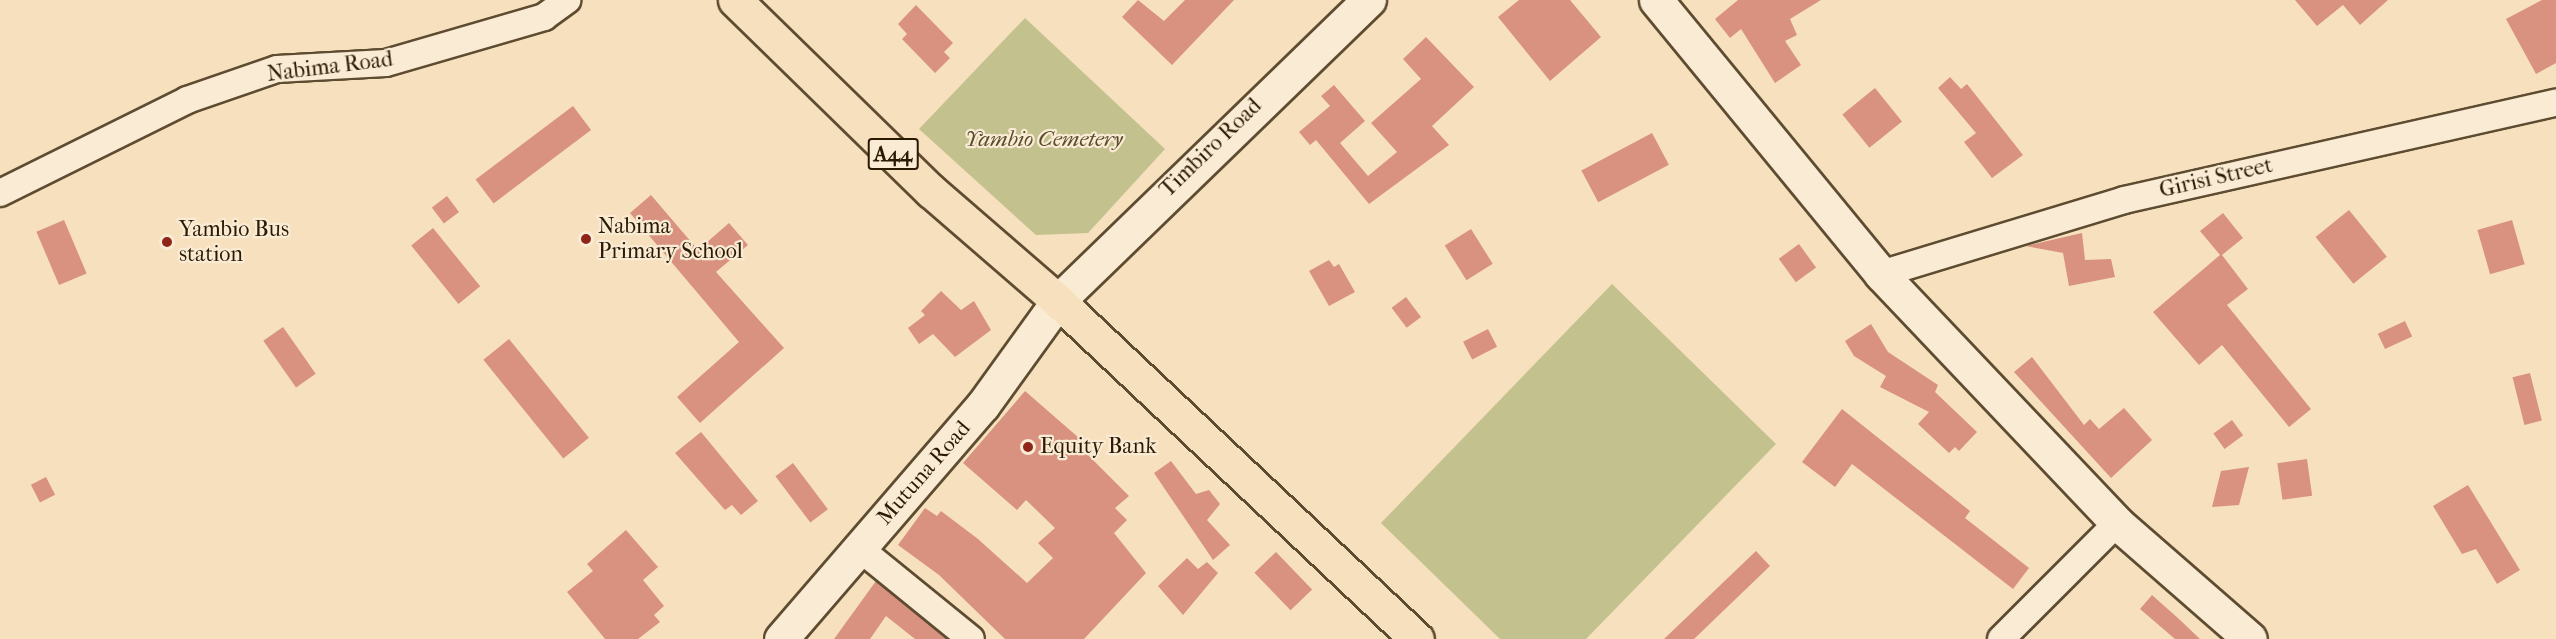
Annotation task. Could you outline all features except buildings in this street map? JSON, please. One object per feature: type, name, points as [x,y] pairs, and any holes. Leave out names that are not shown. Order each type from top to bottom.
[{"type":"main road","name":"A44","points":[[736,0],[931,191],[1058,301]]},
{"type":"main road","points":[[1058,301],[1417,639]]},
{"type":"street","name":"Nabima Road","points":[[0,193],[187,100],[277,69],[386,63],[544,17],[567,0]]},
{"type":"street","name":"Timbiro Road","points":[[1058,301],[1369,0]]},
{"type":"street","points":[[1656,0],[1881,274],[2117,523],[2250,639]]},
{"type":"street","name":"Girisi Street","points":[[1881,274],[2124,200],[2556,103]]},
{"type":"street","name":"Mutuna Road","points":[[781,639],[983,405],[1058,301]]},
{"type":"street","points":[[2001,639],[2117,523]]},
{"type":"street","points":[[860,548],[971,639]]},
{"type":"green space","name":"Yambio Cemetery","points":[[1025,18],[1165,149],[1088,233],[1036,235],[919,129]]},
{"type":"green space","points":[[1612,284],[1776,444],[1586,639],[1500,639],[1381,523]]},
{"type":"place","name":"Nabima Primary School","points":[[586,239]]},
{"type":"place","name":"Yambio Bus station","points":[[167,242]]},
{"type":"place","name":"Equity Bank","points":[[1028,447]]}]
